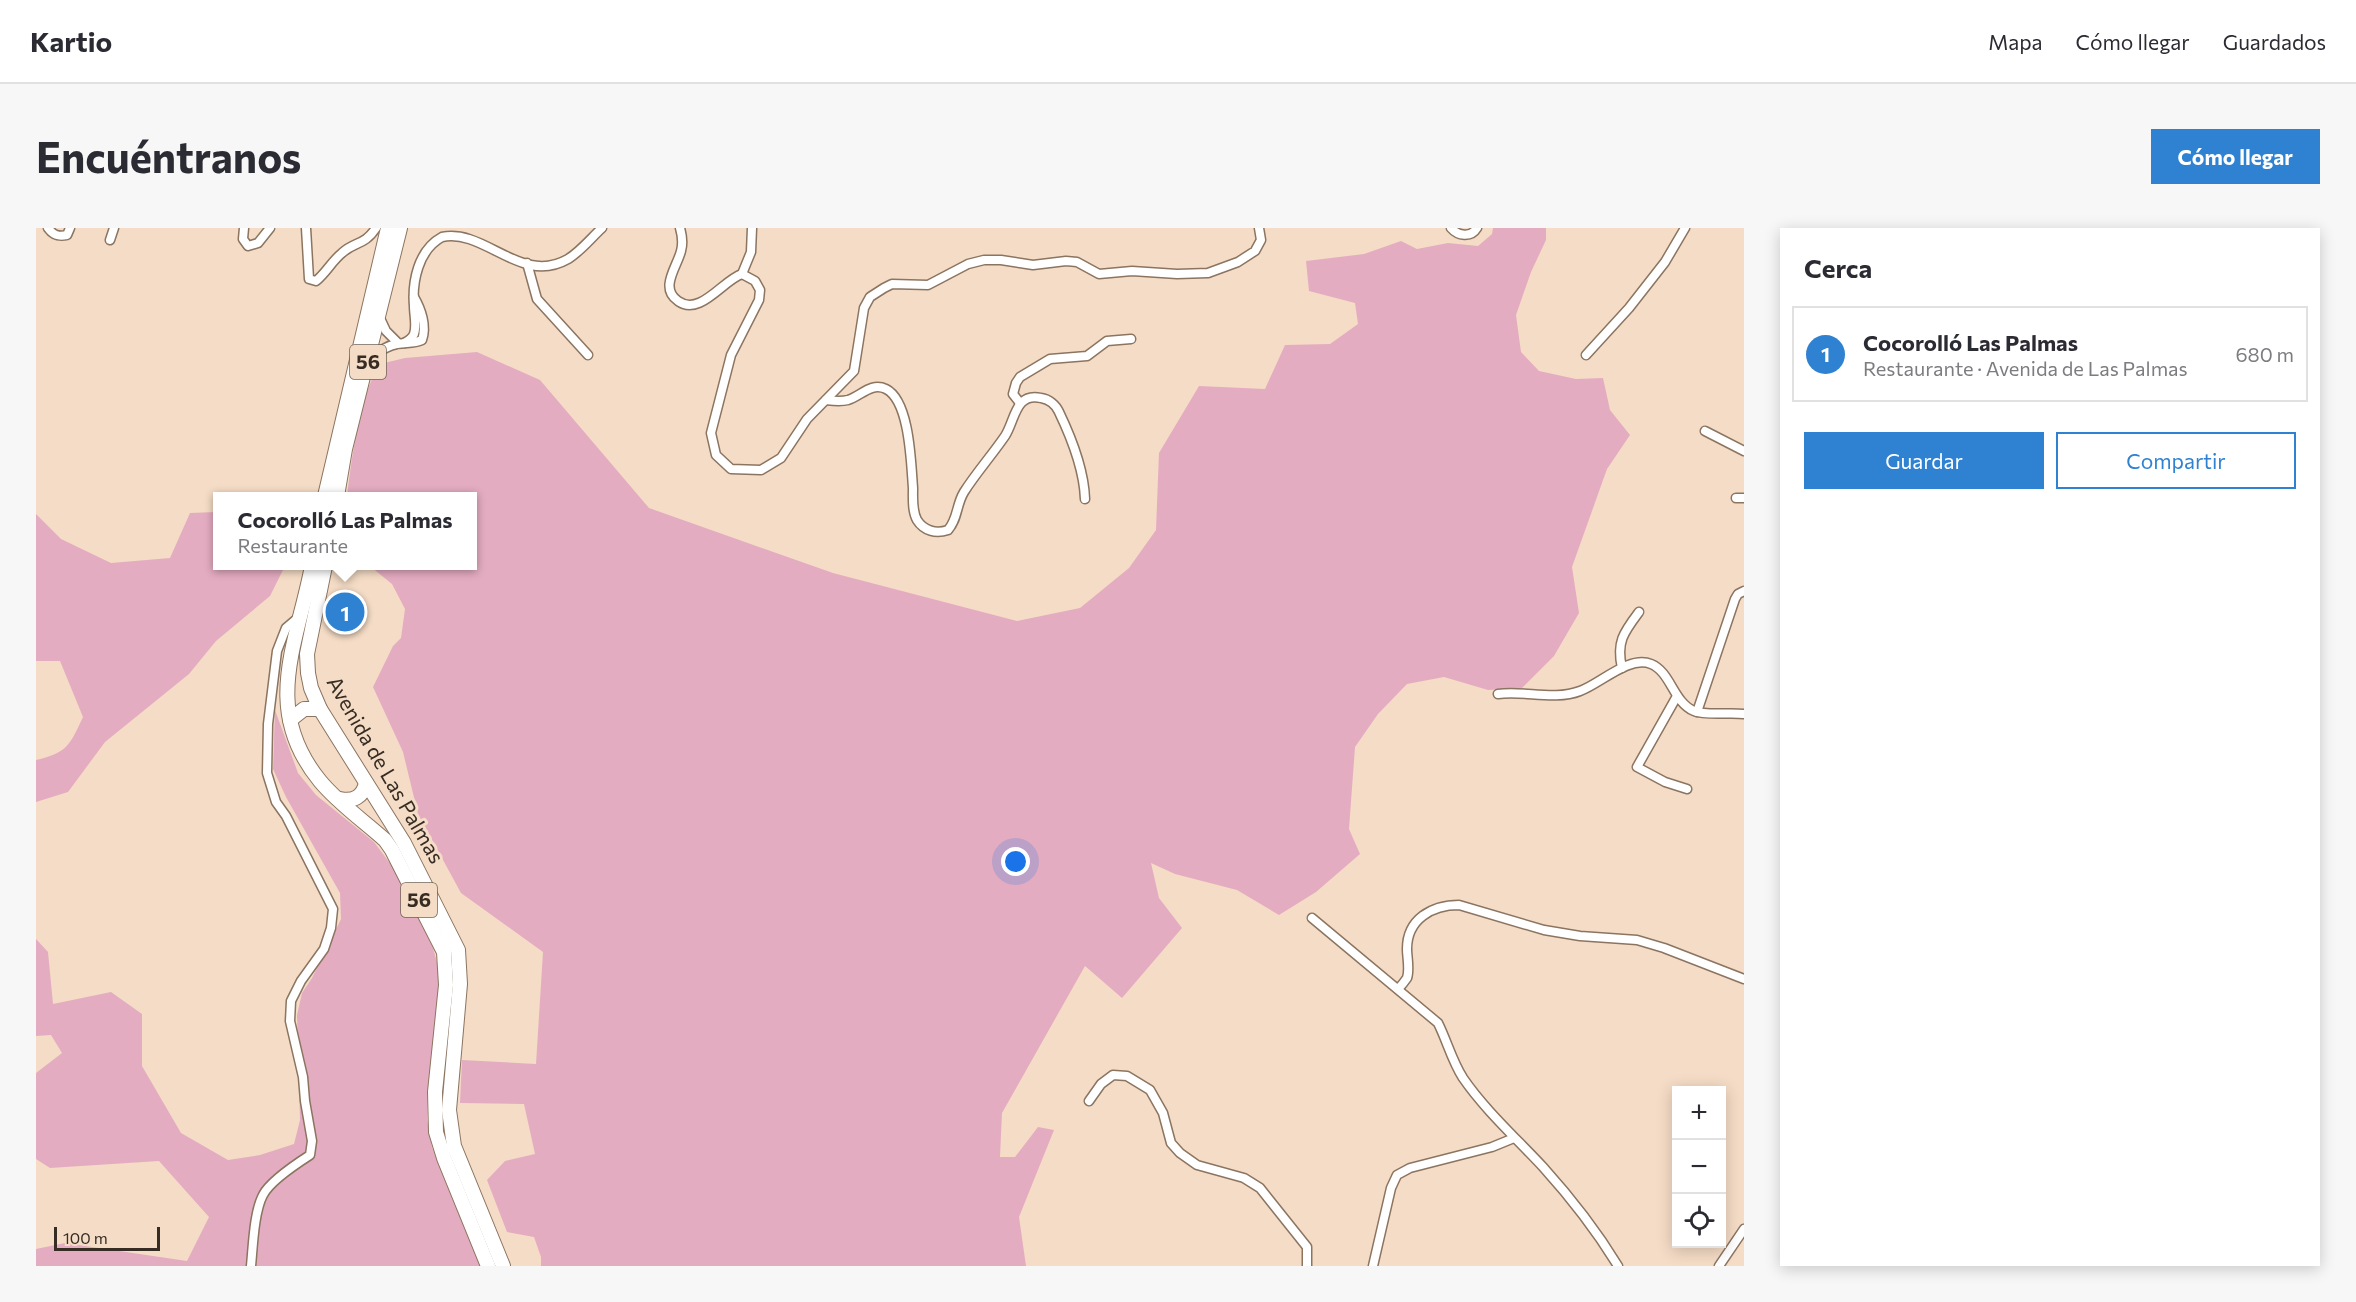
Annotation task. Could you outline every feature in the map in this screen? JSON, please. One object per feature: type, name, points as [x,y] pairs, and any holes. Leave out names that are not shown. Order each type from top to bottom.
[{"type":"main road","name":"56","points":[[326,492],[388,228]]},
{"type":"main road","name":"56","points":[[338,492],[345,449],[400,228]]},
{"type":"main road","name":"Avenida de Las Palmas","points":[[311,570],[288,671],[287,695],[290,720],[307,762],[321,782],[385,840],[392,850],[444,952],[446,985],[435,1092],[436,1132],[444,1158],[488,1266]]},
{"type":"main road","name":"Avenida de Las Palmas","points":[[324,570],[307,654],[309,680],[320,709],[404,843],[458,950],[460,984],[449,1093],[450,1131],[503,1266]]},
{"type":"main road","points":[[290,720],[304,709],[320,709]]},
{"type":"main road","points":[[339,799],[357,798],[362,794],[366,783]]},
{"type":"street","points":[[48,228],[52,234],[60,236],[67,235],[70,228]]},
{"type":"street","points":[[110,240],[114,228]]},
{"type":"street","points":[[244,228],[243,239],[248,246],[258,243],[270,228]]},
{"type":"street","points":[[306,228],[309,279],[316,281],[343,252],[369,238],[376,228]]},
{"type":"street","points":[[369,358],[388,347],[401,343],[418,342],[423,336],[420,308],[413,294],[416,273],[427,253],[441,238],[466,233],[527,263],[546,265],[567,259],[602,228]]},
{"type":"street","points":[[680,228],[682,249],[668,287],[671,295],[680,303],[691,305],[702,302],[734,276],[742,274],[755,281],[760,291],[759,300],[731,355],[711,434],[717,455],[731,469],[739,471],[761,470],[781,458],[807,419],[854,371],[864,308],[870,297],[892,284],[928,285],[968,264],[984,260],[1034,265],[1077,262],[1099,274],[1132,271],[1177,274],[1208,273],[1238,262],[1255,251],[1261,240],[1259,228]]},
{"type":"street","points":[[742,274],[751,252],[752,228]]},
{"type":"street","points":[[1451,228],[1464,235],[1473,233],[1477,228]]},
{"type":"street","points":[[1586,355],[1629,308],[1665,262],[1685,228]]},
{"type":"street","points":[[527,263],[537,299],[588,355]]},
{"type":"street","points":[[379,316],[386,331],[401,343]]},
{"type":"street","points":[[1020,403],[1013,394],[1020,377],[1050,359],[1087,356],[1107,341],[1131,339]]},
{"type":"street","points":[[826,400],[839,402],[851,399],[874,387],[884,388],[892,393],[900,405],[908,440],[914,514],[923,527],[934,532],[948,530],[954,524],[963,493],[1006,434],[1020,403],[1029,398],[1042,398],[1058,410],[1081,467],[1086,499]]},
{"type":"street","points":[[1705,431],[1744,452]]},
{"type":"street","points":[[1697,712],[1735,599],[1744,591]]},
{"type":"street","points":[[1622,668],[1620,646],[1624,633],[1639,612]]},
{"type":"street","points":[[251,1266],[256,1225],[264,1193],[272,1184],[310,1155],[312,1141],[304,1101],[303,1077],[290,1021],[291,1001],[301,981],[324,949],[331,928],[333,909],[286,816],[276,802],[267,773],[268,724],[276,651],[286,628],[302,615]]},
{"type":"street","points":[[1498,694],[1558,695],[1580,692],[1632,663],[1651,664],[1659,669],[1684,704],[1697,712],[1744,714]]},
{"type":"street","points":[[1677,696],[1637,767],[1665,782],[1687,789]]},
{"type":"street","points":[[1398,989],[1407,977],[1406,945],[1414,924],[1422,914],[1446,905],[1459,904],[1544,930],[1580,936],[1637,940],[1664,948],[1744,980]]},
{"type":"street","points":[[1312,918],[1438,1023],[1449,1045],[1456,1067],[1464,1079],[1514,1138],[1544,1168],[1597,1232],[1618,1266]]},
{"type":"street","points":[[1089,1101],[1101,1084],[1113,1075],[1127,1076],[1150,1090],[1163,1113],[1171,1143],[1197,1165],[1244,1178],[1260,1188],[1307,1246],[1307,1266]]},
{"type":"street","points":[[1373,1266],[1391,1188],[1397,1175],[1410,1168],[1492,1147],[1514,1138]]},
{"type":"street","points":[[1719,1266],[1744,1229]]},
{"type":"shaded area","points":[[1493,228],[1546,228],[1546,240],[1531,272],[1516,315],[1521,352],[1539,371],[1576,379],[1603,378],[1610,410],[1630,435],[1607,469],[1572,567],[1579,613],[1554,656],[1522,688],[1488,690],[1444,677],[1407,684],[1378,714],[1355,747],[1349,829],[1360,854],[1316,892],[1279,915],[1237,890],[1175,874],[1151,863],[1159,898],[1182,928],[1122,998],[1085,966],[1002,1113],[1000,1157],[1015,1157],[1038,1127],[1054,1130],[1019,1217],[1026,1266],[541,1266],[541,1257],[534,1237],[507,1232],[487,1180],[505,1161],[535,1154],[524,1104],[460,1103],[462,1060],[536,1064],[543,952],[461,893],[418,814],[403,752],[373,687],[393,646],[401,638],[405,609],[392,584],[375,570],[477,570],[477,492],[348,492],[362,410],[380,364],[405,358],[477,352],[540,380],[649,508],[833,573],[1017,621],[1080,608],[1129,568],[1156,530],[1159,453],[1199,386],[1265,389],[1285,345],[1330,344],[1358,324],[1355,303],[1309,291],[1306,261],[1364,254],[1401,241],[1417,249],[1448,243],[1478,246],[1492,234]]},
{"type":"shaded area","points":[[213,512],[213,570],[283,570],[270,596],[216,641],[189,674],[105,742],[68,792],[36,802],[36,760],[61,751],[75,735],[83,717],[60,661],[36,661],[36,514],[61,539],[111,563],[170,558],[190,513]]},
{"type":"shaded area","points":[[275,710],[298,773],[316,795],[374,842],[392,866],[433,948],[438,966],[439,994],[427,1096],[427,1119],[432,1147],[480,1266],[36,1266],[36,1249],[65,1243],[187,1261],[209,1217],[159,1161],[50,1168],[36,1159],[36,1073],[62,1053],[51,1035],[36,1036],[36,939],[48,952],[53,1004],[111,992],[142,1014],[142,1066],[181,1133],[228,1160],[260,1155],[294,1144],[300,1120],[297,1015],[302,993],[312,978],[341,919],[340,893],[286,797],[273,769]]},
{"type":"place","name":"Cocorolló Las Palmas","points":[[345,612]]}]
